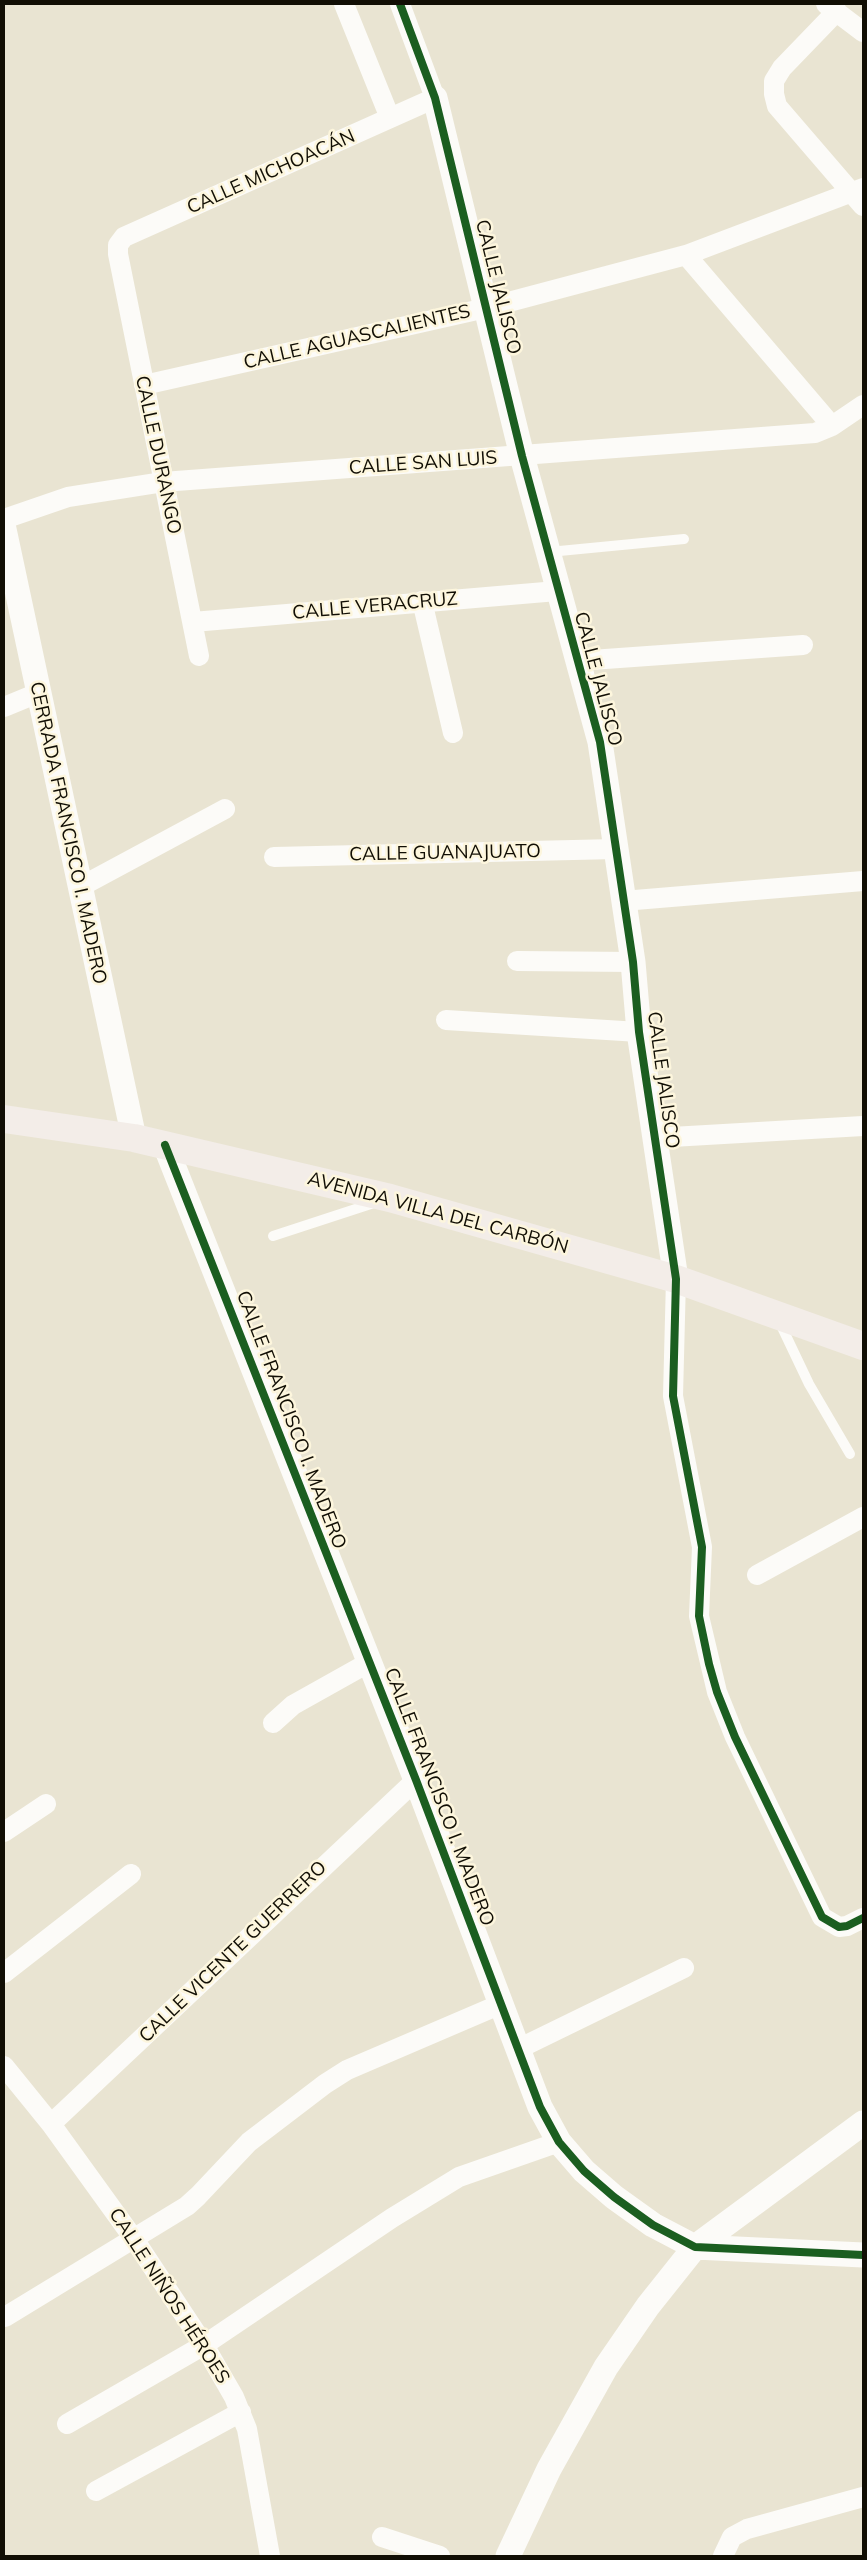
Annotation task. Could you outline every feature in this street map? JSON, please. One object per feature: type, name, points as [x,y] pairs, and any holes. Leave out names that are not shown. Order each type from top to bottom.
[{"type":"main road","name":"AVENIDA VILLA DEL CARBÓN","points":[[4,1119],[134,1138],[390,1198],[676,1279],[863,1346]]},
{"type":"street","points":[[344,4],[390,118]]},
{"type":"street","points":[[400,4],[435,98]]},
{"type":"street","points":[[859,195],[777,106],[774,94],[774,81],[782,68],[831,8],[863,32]]},
{"type":"street","name":"CALLE MICHOACÁN","points":[[118,254],[118,245],[124,237],[435,98]]},
{"type":"street","name":"CALLE JALISCO","points":[[435,98],[522,456],[549,552],[557,591],[600,742],[632,962],[639,1032],[654,1138],[676,1279]]},
{"type":"street","name":"CALLE AGUASCALIENTES","points":[[144,385],[486,308],[686,255],[859,195]]},
{"type":"street","name":"CALLE DURANGO","points":[[118,254],[199,656]]},
{"type":"street","points":[[686,255],[832,426]]},
{"type":"street","name":"CALLE SAN LUIS","points":[[4,519],[68,497],[163,482],[815,433],[832,426],[863,405]]},
{"type":"street","name":"CERRADA FRANCISCO I. MADERO","points":[[4,529],[134,1138]]},
{"type":"street","name":"CALLE VERACRUZ","points":[[193,622],[557,591]]},
{"type":"street","points":[[422,601],[453,734]]},
{"type":"street","points":[[577,661],[804,645]]},
{"type":"street","points":[[4,707],[38,693]]},
{"type":"street","points":[[80,887],[225,809]]},
{"type":"street","name":"CALLE GUANAJUATO","points":[[274,857],[616,849]]},
{"type":"street","points":[[623,901],[863,881]]},
{"type":"street","points":[[517,961],[632,962]]},
{"type":"street","points":[[446,1020],[639,1032]]},
{"type":"street","points":[[654,1138],[863,1126]]},
{"type":"street","name":"CALLE FRANCISCO I. MADERO","points":[[166,1145],[368,1663],[416,1780],[540,2107],[559,2142],[584,2171],[614,2197],[653,2225],[695,2247],[863,2255]]},
{"type":"street","points":[[676,1279],[674,1396],[702,1547],[700,1616],[714,1683],[735,1737],[822,1917],[839,1927],[847,1926],[863,1918]]},
{"type":"street","points":[[757,1574],[863,1517]]},
{"type":"street","points":[[273,1723],[293,1706],[368,1663]]},
{"type":"street","name":"CALLE VICENTE GUERRERO","points":[[51,2124],[416,1780]]},
{"type":"street","points":[[4,1832],[46,1804]]},
{"type":"street","points":[[4,1973],[131,1874]]},
{"type":"street","points":[[518,2049],[684,1968]]},
{"type":"street","points":[[5,2317],[134,2239],[198,2196],[249,2142],[325,2084],[347,2070],[501,2004]]},
{"type":"street","name":"CALLE NIÑOS HÉROES","points":[[4,2066],[51,2124],[134,2239],[204,2345],[242,2412],[247,2429],[270,2556]]},
{"type":"street","points":[[508,2556],[550,2469],[606,2367],[648,2306],[695,2247],[863,2123]]},
{"type":"street","points":[[67,2424],[204,2345],[392,2218],[459,2177],[559,2142]]},
{"type":"street","points":[[96,2492],[242,2412]]},
{"type":"street","points":[[723,2556],[732,2537],[748,2529],[863,2497]]},
{"type":"street","points":[[382,2537],[440,2556]]},
{"type":"lane","points":[[549,552],[684,539]]},
{"type":"lane","points":[[273,1236],[390,1198]]},
{"type":"lane","points":[[776,1316],[809,1384],[850,1454]]},
{"type":"cycle path","points":[[400,4],[435,98],[522,456],[600,742],[633,962],[639,1032],[676,1279],[673,1396],[702,1547],[699,1616],[709,1664],[717,1692],[735,1737],[822,1917],[839,1927],[847,1926],[863,1918]]},
{"type":"cycle path","points":[[165,1145],[416,1780],[540,2107],[559,2142],[584,2171],[614,2197],[653,2225],[695,2247],[863,2255]]}]
